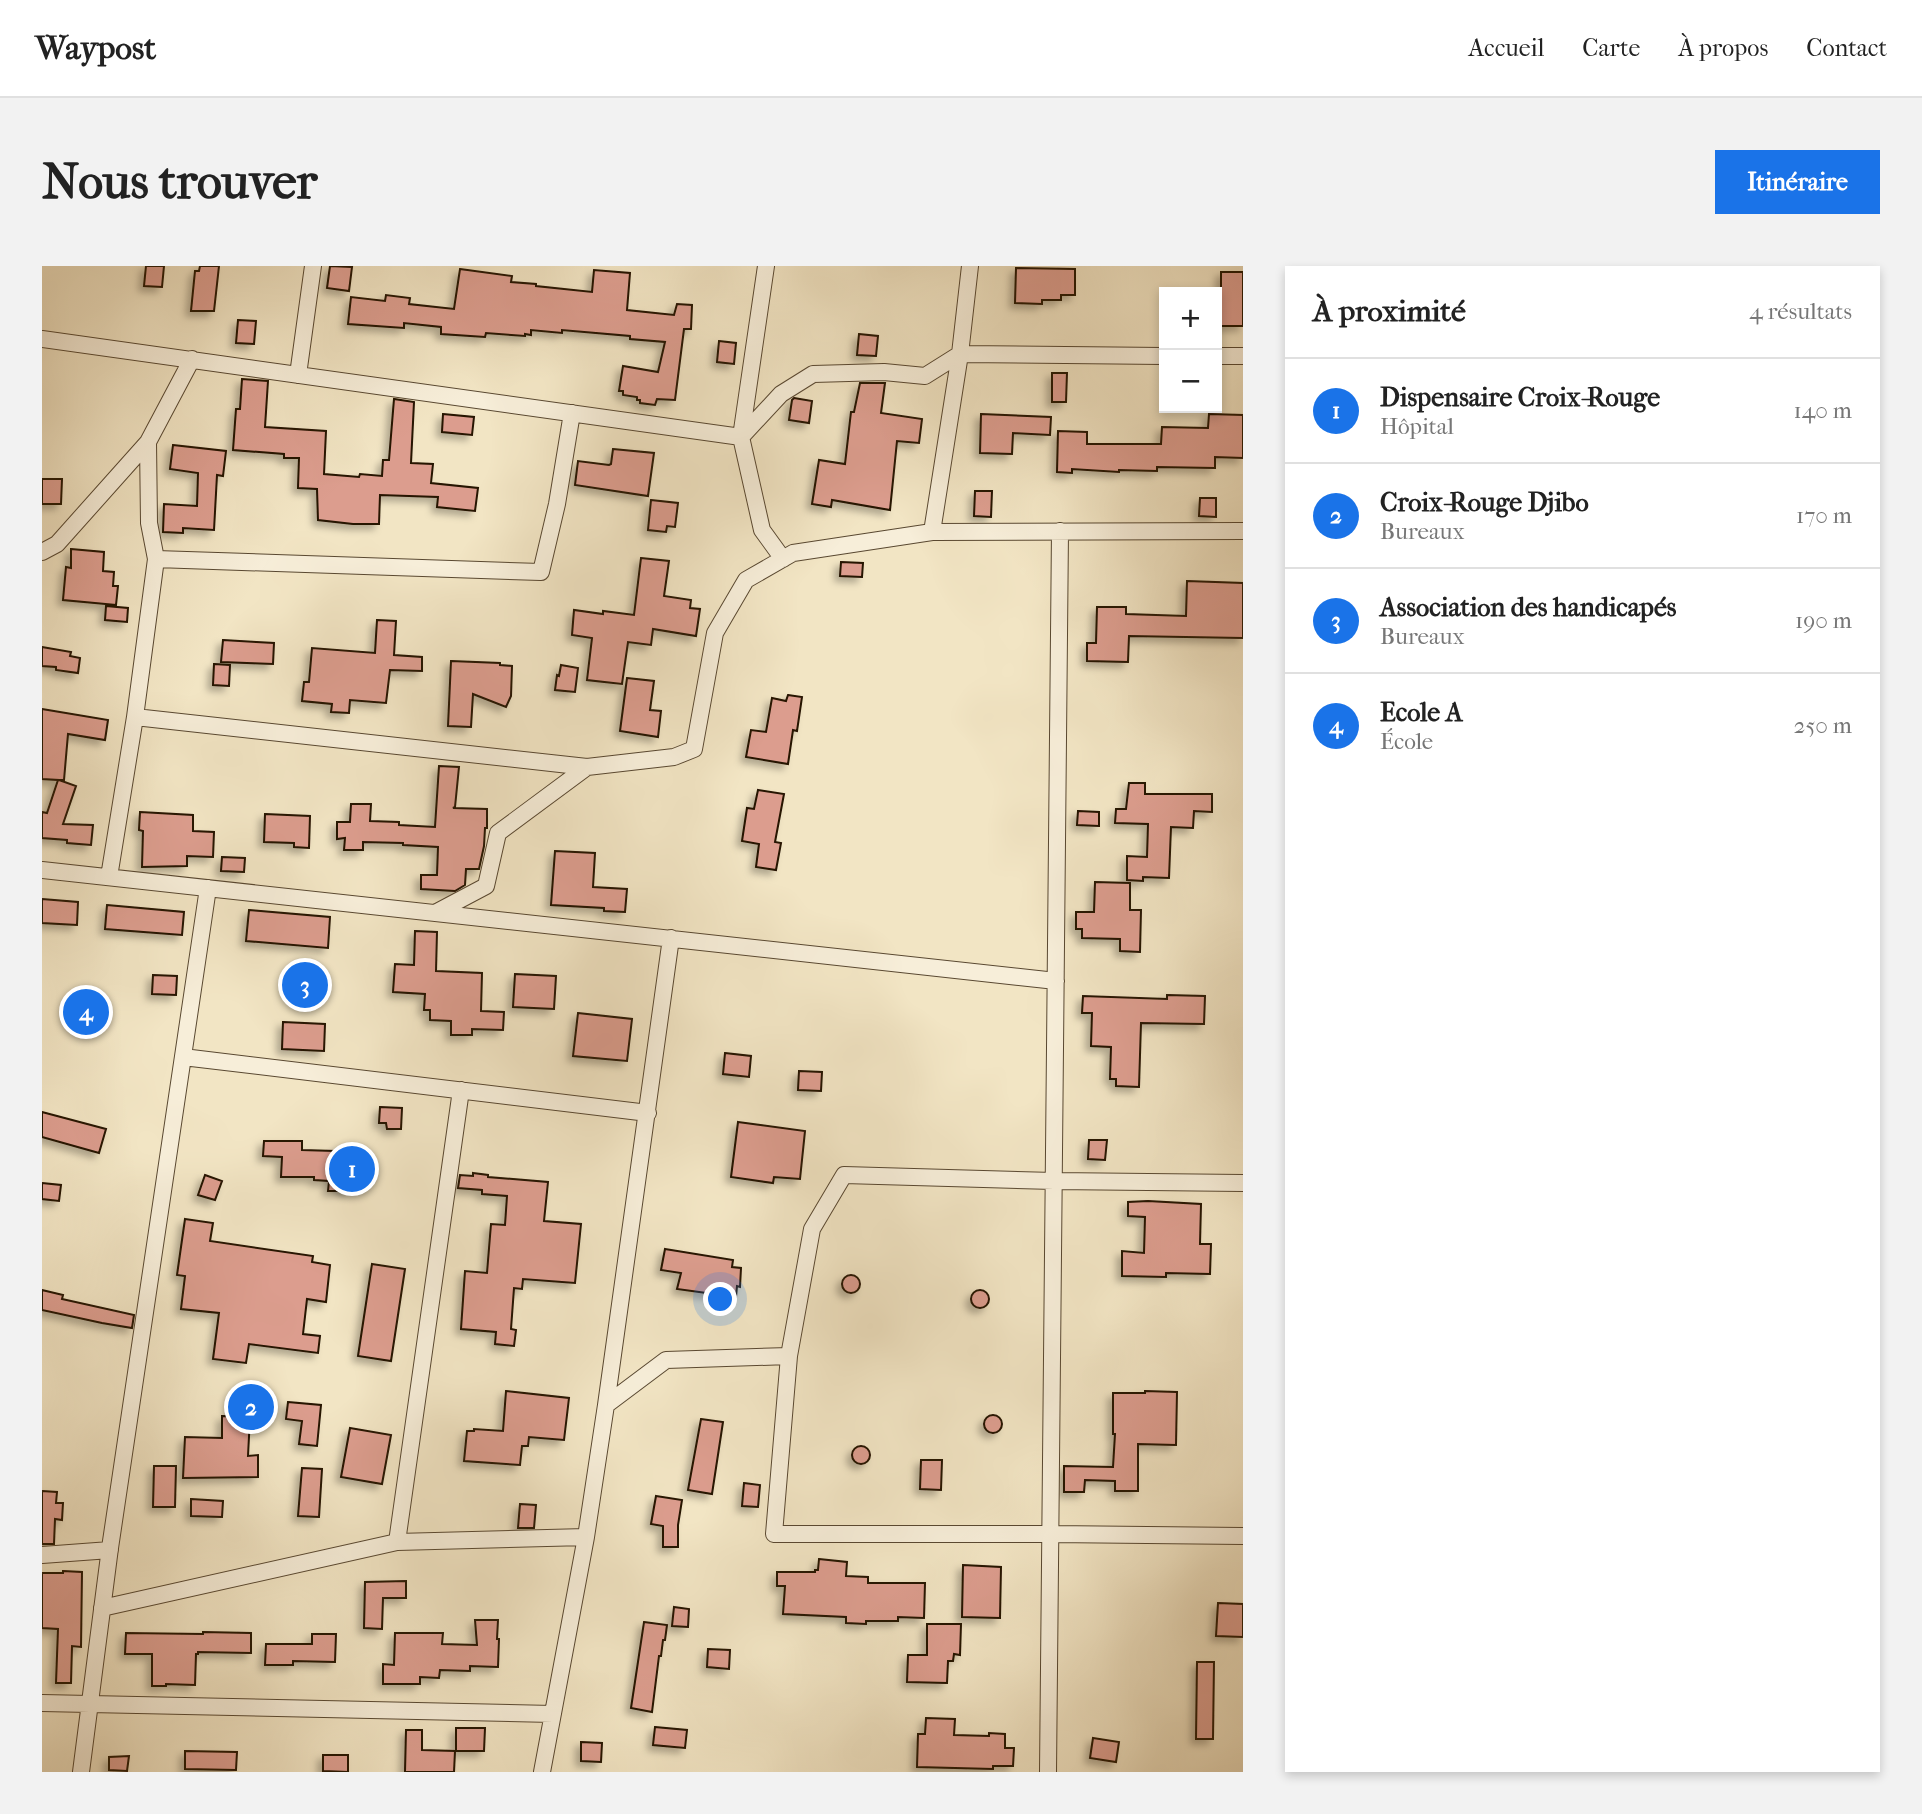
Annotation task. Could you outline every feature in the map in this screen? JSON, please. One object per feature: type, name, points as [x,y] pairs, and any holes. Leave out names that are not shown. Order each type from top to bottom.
[{"type":"street","points":[[298,375],[313,266]]},
{"type":"street","points":[[766,266],[741,437],[762,530],[783,559]]},
{"type":"street","points":[[932,532],[960,354],[970,266]]},
{"type":"street","points":[[42,338],[741,437]]},
{"type":"street","points":[[741,437],[780,394],[813,374],[884,372],[925,376],[960,354],[1159,356]]},
{"type":"street","points":[[1222,356],[1243,356]]},
{"type":"street","points":[[42,552],[57,544],[148,442],[192,359]]},
{"type":"street","points":[[156,559],[541,572],[558,504],[572,413]]},
{"type":"street","points":[[109,877],[135,717],[156,559],[149,523],[148,442]]},
{"type":"street","points":[[1048,1772],[1060,531]]},
{"type":"street","points":[[135,717],[587,767],[674,757],[694,749],[715,633],[747,580],[793,553],[932,532],[1243,531]]},
{"type":"street","points":[[435,913],[486,886],[498,833],[587,767]]},
{"type":"street","points":[[42,870],[1056,981]]},
{"type":"street","points":[[81,1772],[110,1550],[208,888]]},
{"type":"street","points":[[542,1772],[586,1537],[671,939]]},
{"type":"street","points":[[183,1057],[648,1113]]},
{"type":"street","points":[[397,1542],[460,1090]]},
{"type":"street","points":[[1243,1182],[1054,1181],[844,1175],[812,1229],[789,1356],[774,1534],[1243,1536]]},
{"type":"street","points":[[606,1405],[666,1360],[789,1356]]},
{"type":"street","points":[[102,1608],[397,1542],[586,1537]]},
{"type":"street","points":[[42,1555],[110,1550]]},
{"type":"street","points":[[42,1703],[553,1714]]},
{"type":"building","points":[[146,266],[164,266],[162,287],[144,286]]},
{"type":"building","points":[[200,266],[219,266],[214,311],[191,311],[195,271],[199,271]]},
{"type":"building","points":[[330,266],[352,267],[349,291],[327,288]]},
{"type":"building","points":[[1016,268],[1075,269],[1075,295],[1061,295],[1061,300],[1042,300],[1042,304],[1015,303]]},
{"type":"building","points":[[460,269],[512,276],[511,282],[592,292],[594,270],[630,273],[627,310],[674,315],[677,304],[692,305],[691,329],[684,329],[675,400],[657,399],[655,405],[640,403],[637,397],[623,395],[623,391],[619,391],[623,366],[658,372],[665,342],[562,330],[562,333],[531,330],[531,335],[525,336],[486,333],[485,337],[441,334],[441,327],[404,323],[404,328],[348,324],[351,297],[385,301],[386,295],[410,298],[409,304],[454,309]]},
{"type":"building","points":[[1221,272],[1243,272],[1243,326],[1222,326]]},
{"type":"building","points":[[238,320],[256,321],[254,344],[236,343]]},
{"type":"building","points":[[859,334],[878,336],[876,356],[857,355]]},
{"type":"building","points":[[719,341],[736,343],[734,364],[717,362]]},
{"type":"building","points":[[1052,373],[1067,373],[1066,402],[1052,402]]},
{"type":"building","points":[[242,379],[268,381],[265,427],[326,431],[324,474],[382,476],[383,460],[389,460],[394,399],[414,402],[411,463],[433,464],[431,483],[478,488],[475,511],[437,507],[438,497],[380,495],[379,524],[318,520],[317,489],[298,488],[299,458],[284,458],[284,454],[233,450],[236,409],[240,409]]},
{"type":"building","points":[[860,383],[885,383],[881,413],[922,419],[919,443],[897,441],[890,510],[832,500],[831,507],[812,504],[819,460],[845,464],[851,412],[854,412]]},
{"type":"building","points":[[794,398],[812,401],[809,423],[789,420]]},
{"type":"building","points":[[443,414],[474,417],[472,435],[442,432]]},
{"type":"building","points":[[981,414],[1051,417],[1050,435],[1013,433],[1012,454],[980,453]]},
{"type":"building","points":[[1209,414],[1243,415],[1243,458],[1215,457],[1215,468],[1157,467],[1157,471],[1119,472],[1072,469],[1072,473],[1057,472],[1058,431],[1087,432],[1087,444],[1161,444],[1162,427],[1208,428]]},
{"type":"building","points":[[173,445],[226,451],[223,476],[217,475],[214,530],[183,528],[183,533],[163,532],[164,504],[197,506],[198,473],[170,469]]},
{"type":"building","points":[[613,449],[654,453],[648,496],[575,485],[578,461],[609,465]]},
{"type":"building","points":[[42,479],[62,479],[61,504],[42,504]]},
{"type":"building","points":[[975,491],[992,491],[991,517],[974,516]]},
{"type":"building","points":[[1200,498],[1216,498],[1216,517],[1199,516]]},
{"type":"building","points":[[651,500],[678,503],[675,527],[667,526],[666,532],[648,530]]},
{"type":"building","points":[[71,549],[104,552],[103,571],[114,572],[113,586],[118,586],[116,605],[63,600],[66,567],[71,568]]},
{"type":"building","points":[[641,558],[669,561],[664,596],[691,600],[690,608],[700,609],[696,636],[653,629],[651,645],[628,642],[622,684],[587,680],[592,638],[572,635],[574,610],[634,615]]},
{"type":"building","points":[[841,562],[863,563],[862,577],[840,576]]},
{"type":"building","points":[[1187,581],[1243,583],[1243,638],[1129,636],[1128,662],[1087,661],[1087,643],[1096,643],[1097,607],[1126,607],[1126,614],[1186,616]]},
{"type":"building","points":[[106,606],[128,608],[127,622],[105,620]]},
{"type":"building","points":[[377,620],[396,621],[394,655],[422,657],[422,671],[390,670],[386,703],[350,700],[349,713],[331,712],[332,704],[302,701],[304,682],[309,682],[312,648],[375,653]]},
{"type":"building","points":[[223,640],[274,643],[273,664],[221,662]]},
{"type":"building","points":[[42,647],[71,652],[70,656],[80,658],[78,673],[42,666]]},
{"type":"building","points":[[451,661],[512,666],[511,696],[506,707],[473,694],[471,727],[448,726]]},
{"type":"building","points":[[214,664],[230,665],[229,686],[213,685]]},
{"type":"building","points":[[561,665],[578,668],[575,692],[555,690]]},
{"type":"building","points":[[627,678],[654,681],[650,710],[661,711],[658,737],[620,731]]},
{"type":"building","points":[[788,695],[802,697],[788,764],[746,757],[751,730],[766,732],[772,698],[786,701]]},
{"type":"building","points":[[42,709],[108,720],[105,740],[68,734],[64,780],[59,780],[76,786],[63,824],[93,825],[91,845],[42,838],[42,812],[47,813],[58,780],[42,779]]},
{"type":"building","points":[[439,766],[459,767],[453,808],[487,809],[487,828],[479,869],[466,869],[465,885],[455,891],[421,889],[421,875],[437,875],[438,847],[363,842],[363,850],[344,850],[345,838],[337,839],[337,822],[350,822],[351,804],[371,804],[370,821],[435,827]]},
{"type":"building","points":[[1129,783],[1145,783],[1145,794],[1212,794],[1212,812],[1194,811],[1193,828],[1171,827],[1169,878],[1143,877],[1143,881],[1127,880],[1127,856],[1147,857],[1148,824],[1115,823],[1116,809],[1126,809]]},
{"type":"building","points":[[758,790],[784,794],[775,842],[781,843],[776,870],[756,867],[759,844],[742,841],[747,808],[754,809]]},
{"type":"building","points":[[1078,811],[1099,812],[1099,826],[1077,825]]},
{"type":"building","points":[[140,812],[193,815],[193,831],[214,832],[213,857],[187,856],[187,866],[142,867],[143,831],[139,830]]},
{"type":"building","points":[[265,814],[310,816],[309,848],[294,847],[294,843],[264,842]]},
{"type":"building","points":[[555,851],[595,853],[593,887],[627,889],[625,912],[551,905]]},
{"type":"building","points":[[222,857],[245,858],[244,872],[221,871]]},
{"type":"building","points":[[1095,882],[1130,883],[1130,910],[1141,910],[1140,952],[1120,951],[1120,939],[1082,938],[1082,929],[1076,929],[1076,912],[1094,912]]},
{"type":"building","points":[[42,899],[78,902],[77,925],[42,923]]},
{"type":"building","points":[[107,905],[184,912],[182,935],[105,929]]},
{"type":"building","points":[[249,910],[330,917],[328,948],[246,941]]},
{"type":"building","points":[[415,931],[437,932],[436,971],[482,973],[481,1011],[504,1012],[503,1030],[472,1029],[472,1035],[451,1035],[451,1021],[430,1020],[430,1010],[424,1010],[425,994],[393,992],[395,964],[414,965]]},
{"type":"building","points":[[515,974],[556,976],[554,1009],[513,1007]]},
{"type":"building","points":[[153,975],[177,976],[176,995],[152,994]]},
{"type":"building","points":[[1167,995],[1205,996],[1204,1024],[1141,1023],[1139,1087],[1116,1086],[1116,1079],[1110,1079],[1111,1047],[1091,1046],[1092,1013],[1082,1013],[1083,996],[1167,999]]},
{"type":"building","points":[[578,1013],[632,1019],[627,1061],[573,1056]]},
{"type":"building","points":[[283,1022],[325,1024],[324,1051],[282,1049]]},
{"type":"building","points":[[725,1053],[751,1056],[749,1077],[723,1074]]},
{"type":"building","points":[[799,1071],[822,1072],[821,1091],[798,1090]]},
{"type":"building","points":[[380,1107],[402,1108],[401,1129],[387,1129],[386,1123],[379,1123]]},
{"type":"building","points":[[42,1112],[106,1129],[99,1153],[42,1137]]},
{"type":"building","points":[[738,1122],[805,1131],[800,1179],[774,1177],[773,1183],[731,1177]]},
{"type":"building","points":[[1089,1140],[1107,1140],[1105,1160],[1088,1159]]},
{"type":"building","points":[[264,1141],[302,1141],[302,1150],[369,1152],[367,1183],[350,1182],[349,1191],[328,1191],[329,1181],[314,1180],[314,1177],[281,1177],[282,1157],[263,1156]]},
{"type":"building","points":[[473,1173],[488,1177],[548,1182],[544,1221],[581,1224],[575,1283],[523,1279],[522,1289],[514,1288],[511,1329],[516,1330],[514,1346],[495,1344],[496,1332],[461,1329],[465,1271],[487,1273],[491,1224],[505,1225],[507,1196],[458,1188],[460,1175],[473,1176]]},
{"type":"building","points":[[205,1175],[222,1181],[215,1200],[198,1195]]},
{"type":"building","points":[[42,1183],[61,1185],[59,1201],[42,1199]]},
{"type":"building","points":[[1128,1202],[1201,1204],[1200,1244],[1211,1244],[1210,1274],[1122,1276],[1122,1251],[1144,1253],[1145,1217],[1128,1216]]},
{"type":"building","points":[[185,1219],[213,1223],[210,1241],[313,1256],[312,1262],[330,1265],[326,1302],[307,1299],[303,1334],[320,1336],[318,1353],[249,1344],[246,1363],[213,1359],[219,1313],[181,1309],[185,1276],[177,1275]]},
{"type":"building","points":[[665,1249],[733,1260],[732,1267],[741,1268],[740,1287],[737,1286],[736,1297],[677,1289],[681,1273],[661,1270]]},
{"type":"building","points":[[372,1264],[405,1269],[391,1361],[358,1356]]},
{"type":"building","points":[[851,1275],[857,1278],[860,1284],[857,1290],[851,1293],[845,1290],[842,1284],[845,1278]]},
{"type":"building","points":[[42,1290],[63,1295],[62,1299],[134,1315],[132,1328],[42,1310]]},
{"type":"building","points":[[980,1290],[986,1293],[989,1299],[986,1305],[980,1308],[974,1305],[971,1299],[974,1293]]},
{"type":"building","points":[[506,1391],[569,1398],[564,1440],[529,1437],[528,1446],[522,1446],[520,1465],[464,1461],[467,1431],[503,1431]]},
{"type":"building","points":[[1177,1392],[1176,1445],[1138,1444],[1138,1491],[1115,1491],[1115,1481],[1085,1480],[1084,1492],[1064,1492],[1064,1466],[1113,1467],[1113,1393]]},
{"type":"building","points":[[243,1400],[260,1401],[260,1417],[243,1415]]},
{"type":"building","points":[[288,1402],[321,1405],[317,1446],[299,1444],[302,1421],[286,1419]]},
{"type":"building","points":[[993,1415],[999,1418],[1002,1424],[999,1430],[993,1433],[987,1430],[984,1424],[987,1418]]},
{"type":"building","points":[[222,1416],[250,1417],[248,1456],[258,1455],[258,1477],[183,1478],[185,1437],[222,1438]]},
{"type":"building","points":[[701,1419],[723,1422],[712,1494],[688,1490]]},
{"type":"building","points":[[350,1428],[391,1435],[382,1484],[341,1477]]},
{"type":"building","points":[[861,1446],[867,1449],[870,1455],[867,1461],[861,1464],[855,1461],[852,1455],[855,1449]]},
{"type":"building","points":[[921,1460],[942,1460],[941,1490],[920,1489]]},
{"type":"building","points":[[154,1466],[176,1466],[175,1507],[153,1507]]},
{"type":"building","points":[[302,1468],[322,1469],[319,1517],[298,1516]]},
{"type":"building","points":[[744,1483],[760,1485],[758,1507],[742,1506]]},
{"type":"building","points":[[42,1491],[57,1492],[56,1503],[63,1503],[62,1520],[55,1519],[54,1544],[42,1544]]},
{"type":"building","points":[[656,1496],[682,1500],[678,1547],[663,1547],[663,1526],[651,1524]]},
{"type":"building","points":[[191,1499],[223,1501],[222,1517],[191,1516]]},
{"type":"building","points":[[520,1504],[536,1505],[534,1528],[518,1528]]},
{"type":"building","points":[[819,1559],[847,1562],[846,1576],[868,1577],[868,1583],[925,1583],[924,1618],[898,1617],[898,1621],[866,1621],[866,1624],[846,1623],[846,1617],[783,1614],[785,1586],[777,1586],[777,1572],[815,1572],[818,1570]]},
{"type":"building","points":[[963,1565],[1001,1567],[1000,1618],[962,1617]]},
{"type":"building","points":[[82,1572],[81,1647],[72,1646],[71,1683],[56,1683],[58,1629],[42,1628],[42,1573]]},
{"type":"building","points":[[406,1581],[406,1598],[383,1598],[382,1629],[364,1628],[365,1582]]},
{"type":"building","points":[[1218,1603],[1243,1604],[1243,1637],[1216,1636]]},
{"type":"building","points":[[674,1607],[689,1609],[688,1627],[672,1626]]},
{"type":"building","points":[[475,1620],[498,1620],[498,1667],[470,1666],[470,1671],[440,1670],[439,1678],[420,1677],[420,1684],[383,1684],[383,1664],[394,1665],[395,1633],[443,1633],[442,1644],[477,1645]]},
{"type":"building","points":[[644,1622],[667,1625],[659,1656],[652,1712],[631,1708]]},
{"type":"building","points":[[927,1624],[961,1624],[960,1655],[954,1654],[953,1661],[948,1661],[947,1683],[907,1682],[908,1655],[927,1655]]},
{"type":"building","points":[[126,1633],[251,1633],[251,1653],[198,1652],[195,1685],[166,1686],[152,1686],[152,1654],[125,1654]]},
{"type":"building","points":[[312,1634],[336,1634],[335,1662],[293,1661],[293,1665],[265,1665],[266,1644],[312,1644]]},
{"type":"building","points":[[708,1649],[730,1650],[729,1669],[707,1667]]},
{"type":"building","points":[[1197,1662],[1214,1662],[1213,1739],[1196,1739]]},
{"type":"building","points":[[926,1718],[955,1719],[954,1735],[1005,1734],[1005,1748],[1014,1748],[1013,1766],[993,1766],[993,1769],[917,1767],[918,1734],[925,1734]]},
{"type":"building","points":[[655,1727],[687,1730],[685,1748],[653,1745]]},
{"type":"building","points":[[456,1728],[485,1728],[484,1751],[456,1751]]},
{"type":"building","points":[[406,1730],[422,1730],[422,1750],[455,1751],[454,1772],[405,1772]]},
{"type":"building","points":[[1093,1738],[1119,1742],[1116,1762],[1090,1758]]},
{"type":"building","points":[[581,1742],[602,1743],[601,1762],[581,1761]]},
{"type":"building","points":[[185,1751],[237,1752],[236,1770],[185,1769]]},
{"type":"building","points":[[323,1755],[348,1755],[348,1772],[323,1771]]},
{"type":"building","points":[[129,1756],[127,1771],[109,1770],[109,1757]]},
{"type":"place","name":"Association des handicapés","points":[[305,985]]},
{"type":"place","name":"Ecole A","points":[[86,1012]]},
{"type":"place","name":"Dispensaire Croix-Rouge","points":[[352,1169]]},
{"type":"place","name":"Croix-Rouge Djibo","points":[[251,1407]]}]
